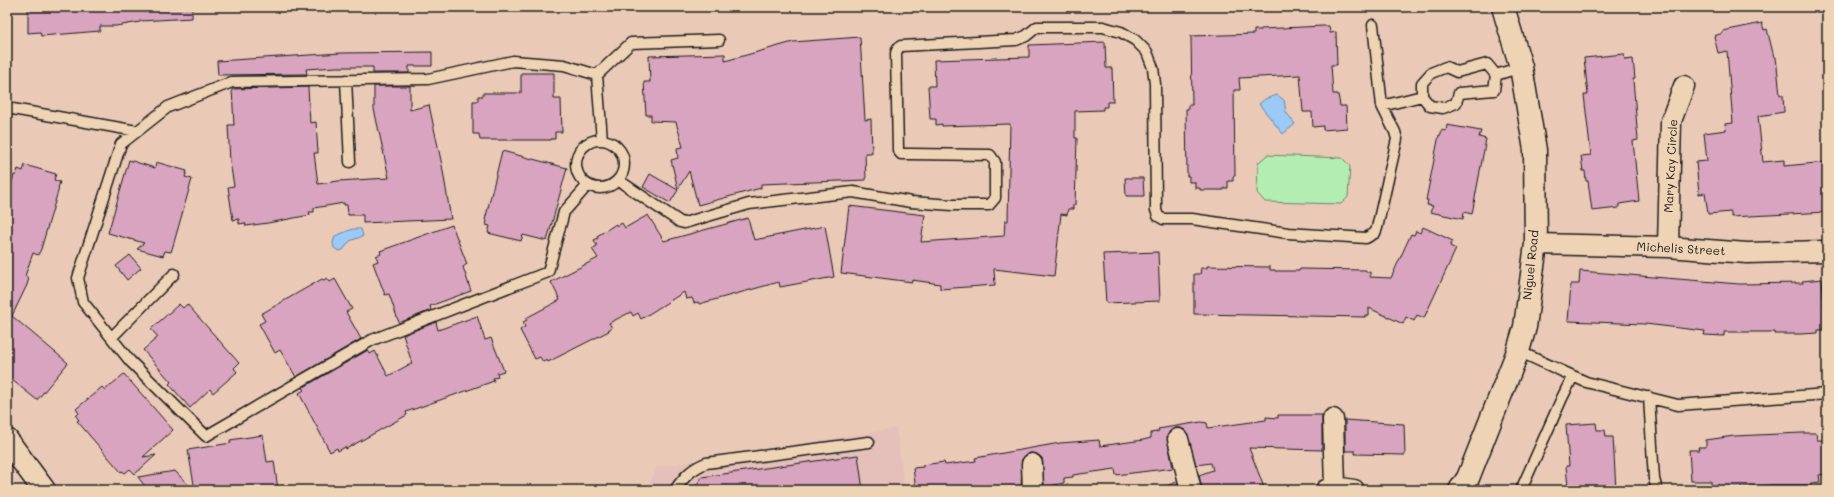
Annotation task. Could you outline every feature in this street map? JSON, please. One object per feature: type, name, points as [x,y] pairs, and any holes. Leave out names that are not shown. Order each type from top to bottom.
[{"type":"main road","name":"Niguel Road","points":[[1460,490],[1468,478],[1518,351],[1525,327],[1536,244],[1535,150],[1521,67],[1503,7]]},
{"type":"main road","points":[[7,440],[44,490]]},
{"type":"street","name":"Mary Kay Circle","points":[[1668,247],[1671,121],[1684,86]]},
{"type":"street","name":"Michelis Street","points":[[1536,244],[1668,247],[1747,253],[1827,251]]},
{"type":"street","points":[[1333,419],[1338,489]]},
{"type":"street","points":[[1178,439],[1191,490]]},
{"type":"street","points":[[1032,464],[1033,490]]},
{"type":"lane","points":[[618,180],[680,222],[684,223],[749,204],[853,192],[911,202],[952,205],[989,205],[995,198],[995,162],[990,155],[902,154],[898,150],[896,53],[898,48],[902,46],[1016,40],[1026,36],[1037,27],[1103,27],[1121,32],[1135,40],[1146,52],[1153,68],[1155,84],[1156,210],[1158,216],[1162,219],[1192,219],[1288,233],[1366,238],[1375,233],[1377,228],[1397,139],[1396,132],[1382,106],[1373,25]]},
{"type":"lane","points":[[597,75],[631,43],[719,40]]},
{"type":"lane","points":[[588,185],[564,212],[548,272],[372,340],[206,436],[130,360],[83,302],[78,278],[121,144],[168,107],[232,82],[428,79],[513,61],[564,65],[597,75]]},
{"type":"lane","points":[[1487,64],[1496,75],[1494,90],[1459,93],[1456,103],[1443,108],[1430,106],[1422,96],[1422,83],[1432,73],[1446,67],[1457,72],[1487,64]]},
{"type":"lane","points":[[1496,75],[1521,67]]},
{"type":"lane","points":[[597,75],[602,140]]},
{"type":"lane","points":[[346,80],[350,162]]},
{"type":"lane","points":[[1382,106],[1422,96]]},
{"type":"lane","points":[[7,108],[137,131]]},
{"type":"lane","points":[[602,140],[610,142],[616,146],[624,159],[624,166],[618,180],[612,185],[604,188],[596,188],[588,185],[578,172],[576,164],[578,155],[582,148],[588,143],[602,140]]},
{"type":"lane","points":[[112,337],[174,274]]},
{"type":"lane","points":[[1518,351],[1586,382],[1678,405],[1827,394]]},
{"type":"lane","points":[[1521,490],[1573,376]]},
{"type":"lane","points":[[1649,397],[1654,479],[1657,490]]},
{"type":"lane","points":[[675,490],[693,468],[706,463],[869,442]]},
{"type":"shaded area","points":[[896,428],[905,490],[629,490],[649,485],[657,467]]},
{"type":"green space","points":[[1267,155],[1342,158],[1350,166],[1348,197],[1341,204],[1265,202],[1257,193],[1258,163]]},
{"type":"water","points":[[1277,95],[1284,100],[1286,112],[1295,124],[1283,134],[1259,104],[1265,99]]},
{"type":"water","points":[[353,229],[361,229],[363,236],[350,241],[343,250],[339,251],[334,248],[333,243],[335,236]]},
{"type":"building","points":[[28,7],[192,7],[192,18],[140,21],[116,26],[100,26],[100,31],[41,36],[40,32],[28,33]]},
{"type":"building","points":[[1762,23],[1764,30],[1767,29],[1774,57],[1776,57],[1780,95],[1783,95],[1784,112],[1758,116],[1763,162],[1784,160],[1784,166],[1827,162],[1827,212],[1731,217],[1731,212],[1708,214],[1705,193],[1699,194],[1696,162],[1707,161],[1704,133],[1726,130],[1725,124],[1733,123],[1727,51],[1718,53],[1714,36],[1723,33],[1723,31]]},
{"type":"building","points":[[1329,26],[1330,33],[1336,32],[1337,65],[1331,65],[1333,94],[1338,94],[1340,106],[1346,106],[1347,128],[1323,130],[1323,126],[1313,127],[1312,112],[1303,112],[1300,75],[1239,78],[1240,90],[1234,90],[1235,176],[1233,176],[1233,181],[1228,181],[1228,188],[1224,188],[1224,190],[1200,190],[1200,188],[1195,188],[1195,182],[1189,182],[1189,176],[1187,176],[1186,109],[1188,109],[1188,105],[1192,105],[1191,36],[1254,34],[1254,30],[1261,29]]},
{"type":"building","points":[[860,37],[865,120],[871,119],[872,153],[865,153],[866,180],[761,184],[761,188],[698,205],[689,171],[678,189],[671,160],[678,158],[677,148],[683,147],[676,122],[651,121],[651,115],[646,115],[644,82],[650,82],[649,56],[725,54],[725,61],[793,42]]},
{"type":"building","points":[[1105,42],[1106,68],[1112,68],[1113,102],[1107,102],[1107,107],[1103,107],[1103,110],[1075,111],[1075,138],[1077,138],[1075,205],[1073,205],[1073,209],[1068,209],[1067,215],[1061,214],[1054,276],[994,269],[995,285],[940,289],[940,284],[841,273],[849,206],[925,215],[921,242],[1004,236],[1005,221],[1008,221],[1010,124],[936,125],[936,119],[930,119],[928,86],[935,86],[934,60],[1029,57],[1029,45]]},
{"type":"building","points":[[432,52],[432,66],[409,66],[409,73],[373,73],[373,67],[337,67],[306,69],[307,74],[218,75],[217,61],[341,53]]},
{"type":"building","points":[[1624,54],[1625,60],[1633,59],[1635,79],[1633,79],[1638,140],[1633,141],[1639,201],[1619,204],[1619,208],[1592,211],[1588,181],[1586,181],[1585,171],[1583,171],[1581,156],[1591,155],[1584,95],[1588,95],[1584,58]]},
{"type":"building","points":[[521,73],[554,73],[554,99],[561,99],[562,132],[555,132],[555,139],[551,140],[480,140],[479,134],[473,134],[473,101],[478,101],[478,96],[483,96],[483,93],[521,93]]},
{"type":"building","points":[[374,86],[410,86],[410,110],[429,105],[442,165],[451,219],[363,223],[363,215],[348,215],[347,205],[344,205],[344,203],[314,208],[314,212],[309,212],[310,215],[268,223],[246,226],[245,223],[239,224],[239,219],[233,220],[228,187],[234,186],[230,162],[228,125],[234,125],[232,89],[308,87],[310,123],[316,122],[318,153],[314,153],[318,184],[338,181],[389,178],[374,109]]},
{"type":"building","points":[[1447,125],[1481,131],[1479,137],[1486,139],[1472,214],[1464,212],[1463,219],[1430,212],[1433,206],[1427,205],[1428,200],[1426,200],[1439,135],[1441,135],[1441,130],[1446,131]]},
{"type":"building","points":[[502,151],[567,168],[547,241],[523,235],[521,241],[488,233],[490,226],[486,225],[487,221],[485,220]]},
{"type":"building","points":[[129,160],[155,168],[156,162],[187,171],[185,177],[192,179],[171,252],[165,251],[163,256],[137,249],[144,243],[108,233]]},
{"type":"building","points":[[25,165],[56,174],[54,180],[60,182],[41,249],[38,255],[33,253],[25,276],[29,278],[27,285],[12,316],[68,363],[37,400],[7,376],[7,200],[14,175],[16,175],[18,169],[23,171]]},
{"type":"building","points":[[650,174],[678,190],[670,203],[643,187]]},
{"type":"building","points":[[1125,178],[1143,178],[1144,196],[1126,196]]},
{"type":"building","points":[[648,215],[664,241],[748,218],[754,240],[825,226],[834,277],[780,287],[779,282],[699,304],[698,302],[694,303],[692,298],[686,299],[684,292],[641,319],[638,313],[633,316],[631,312],[609,323],[612,328],[608,330],[609,331],[548,362],[547,360],[543,362],[540,357],[535,359],[520,330],[525,327],[523,322],[527,320],[526,318],[560,300],[551,282],[598,258],[592,249],[597,246],[594,240],[598,238],[597,236],[616,224],[617,226],[622,223],[625,228]]},
{"type":"building","points":[[452,225],[467,264],[463,267],[471,291],[430,306],[431,310],[399,323],[389,294],[385,295],[373,263],[378,261],[376,256],[381,254],[380,251]]},
{"type":"building","points":[[1423,227],[1453,241],[1450,246],[1456,249],[1424,318],[1417,315],[1414,321],[1406,317],[1403,324],[1369,308],[1369,316],[1364,316],[1365,317],[1194,314],[1194,274],[1200,274],[1201,268],[1207,268],[1207,266],[1270,267],[1270,270],[1275,271],[1299,271],[1300,269],[1366,270],[1366,272],[1370,272],[1370,277],[1391,278],[1411,234],[1414,235],[1416,231],[1420,233]]},
{"type":"building","points":[[1158,252],[1160,301],[1106,303],[1103,254]]},
{"type":"building","points":[[130,255],[141,268],[127,280],[116,266]]},
{"type":"building","points":[[1580,271],[1739,284],[1803,283],[1802,281],[1822,279],[1826,330],[1818,330],[1818,333],[1800,334],[1775,334],[1775,332],[1724,332],[1724,336],[1704,335],[1705,331],[1645,324],[1568,321],[1571,284],[1579,284]]},
{"type":"building","points":[[327,278],[330,282],[335,279],[352,309],[346,312],[361,339],[296,377],[280,350],[275,353],[259,324],[265,321],[261,314],[322,279],[324,280]]},
{"type":"building","points":[[179,304],[183,308],[187,304],[239,363],[234,368],[237,372],[213,393],[210,389],[190,408],[169,384],[171,382],[143,350],[158,337],[151,329]]},
{"type":"building","points":[[477,316],[485,340],[491,338],[504,371],[497,373],[498,377],[493,378],[494,381],[406,412],[407,415],[346,449],[345,447],[338,451],[337,448],[330,452],[299,393],[304,390],[302,388],[368,350],[370,354],[375,351],[388,376],[412,363],[403,335],[436,322],[438,330]]},
{"type":"building","points":[[124,374],[173,430],[143,457],[156,455],[135,474],[130,469],[125,473],[122,471],[121,472],[77,421],[79,420],[76,416],[79,413],[76,409],[102,387],[105,390]]},
{"type":"building","points":[[1278,415],[1322,415],[1322,450],[1249,448],[1265,490],[1202,490],[1199,475],[1213,470],[1211,463],[1196,465],[1186,431],[1181,428],[1176,428],[1170,431],[1167,436],[1173,468],[1116,475],[1115,469],[1073,475],[1073,477],[1064,478],[1064,483],[1044,487],[1042,458],[1037,454],[1031,453],[1022,459],[1021,490],[916,490],[913,468],[923,467],[923,465],[944,462],[945,465],[976,461],[975,458],[1060,443],[1099,440],[1100,446],[1143,440],[1151,438],[1151,433],[1159,431],[1158,429],[1201,422],[1207,423],[1208,428],[1266,420],[1266,417],[1278,418]]},
{"type":"building","points":[[1345,420],[1404,424],[1405,455],[1355,454],[1355,451],[1345,451]]},
{"type":"building","points":[[1596,423],[1597,430],[1605,430],[1606,437],[1613,437],[1616,490],[1575,490],[1574,486],[1568,487],[1566,466],[1569,466],[1566,425]]},
{"type":"building","points":[[1816,433],[1817,440],[1825,440],[1827,474],[1819,475],[1820,482],[1811,483],[1811,485],[1771,485],[1711,490],[1711,481],[1691,481],[1689,450],[1699,450],[1698,447],[1706,447],[1706,440],[1734,436]]},
{"type":"building","points":[[263,435],[267,462],[274,461],[278,490],[195,490],[188,450],[231,443],[230,440]]},
{"type":"building","points":[[858,455],[863,490],[693,490],[702,477]]},
{"type":"building","points":[[175,471],[193,490],[145,490],[144,485],[138,477]]},
{"type":"building","points":[[1177,482],[1179,490],[1162,490],[1161,488]]}]
